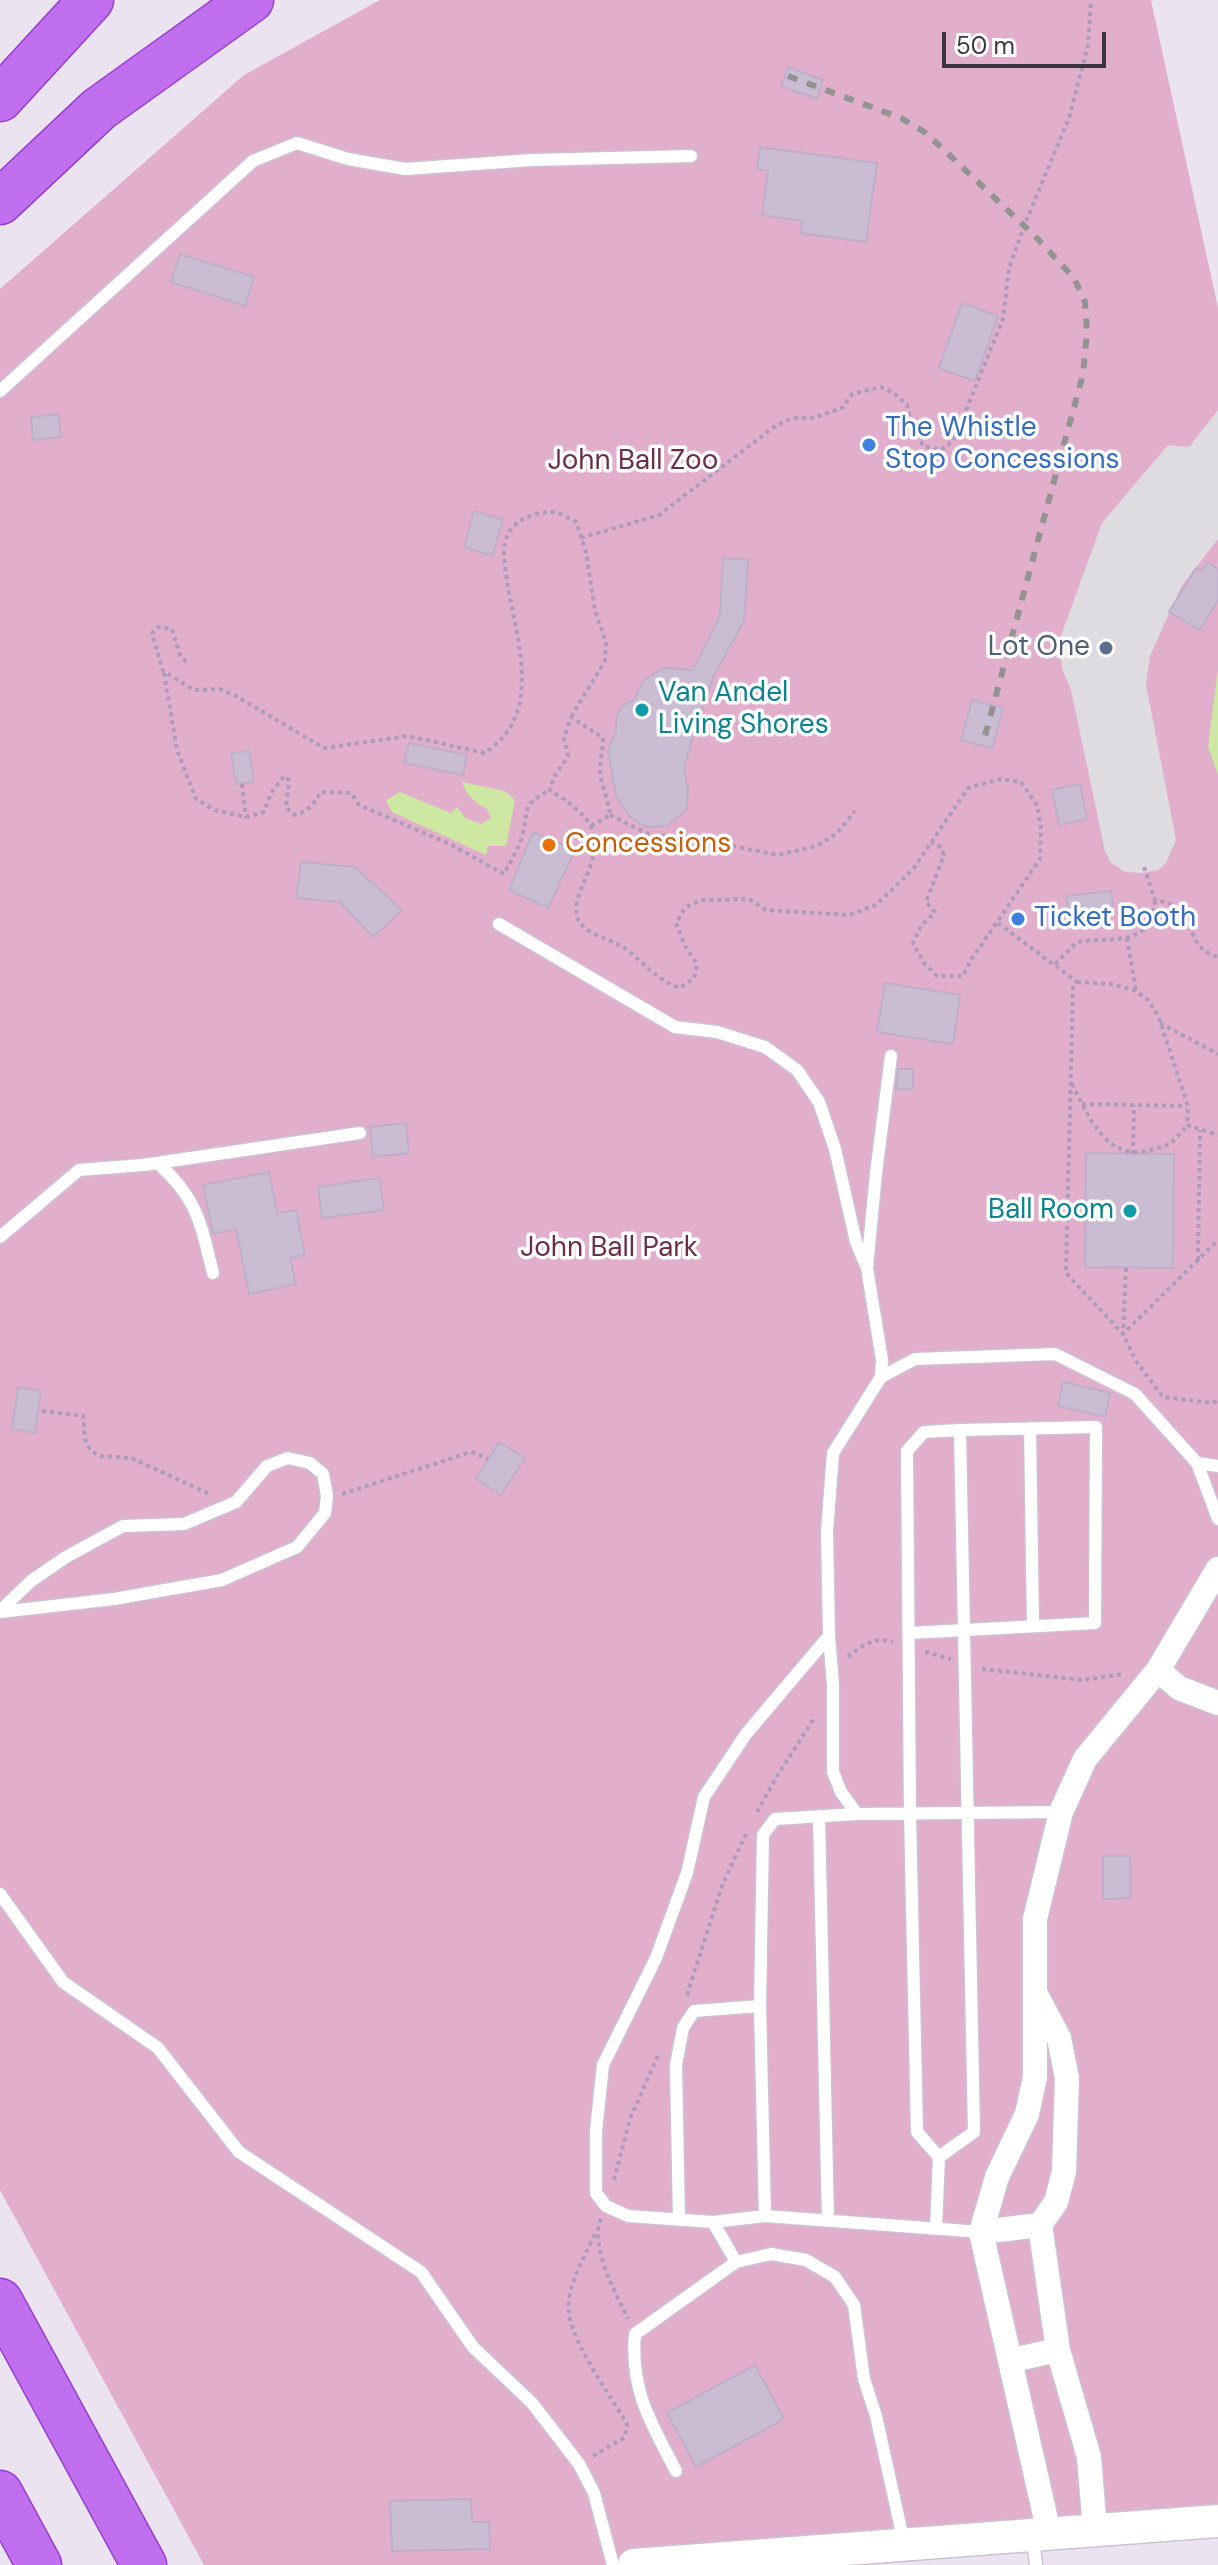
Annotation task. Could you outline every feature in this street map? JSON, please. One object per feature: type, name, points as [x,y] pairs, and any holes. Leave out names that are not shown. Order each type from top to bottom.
[{"type":"highway","points":[[0,99],[91,0]]},
{"type":"highway","points":[[0,202],[99,109],[251,0]]},
{"type":"highway","points":[[0,2301],[144,2565]]},
{"type":"highway","points":[[0,2493],[39,2565]]},
{"type":"street","points":[[1039,2544],[1012,2360],[981,2232],[997,2177],[1027,2114],[1035,2077],[1035,1919],[1061,1812],[1085,1759],[1158,1670],[1218,1569]]},
{"type":"street","points":[[1158,1670],[1179,1688],[1218,1703]]},
{"type":"street","points":[[1037,1995],[1059,2038],[1067,2078],[1064,2172],[1056,2202],[1040,2225],[1058,2350],[1089,2457],[1095,2530]]},
{"type":"street","points":[[981,2232],[1040,2225]]},
{"type":"street","points":[[1012,2360],[1058,2350]]},
{"type":"street","points":[[634,2565],[904,2544],[1039,2544],[1095,2530],[1218,2521]]},
{"type":"lane","points":[[0,391],[253,161],[297,143],[348,159],[405,169],[532,160],[691,156]]},
{"type":"lane","points":[[499,924],[675,1027],[717,1032],[765,1047],[797,1070],[819,1102],[835,1149],[856,1242],[867,1268],[881,1351],[881,1377]]},
{"type":"lane","points":[[867,1268],[891,1056]]},
{"type":"lane","points":[[0,1237],[79,1170],[158,1163],[360,1133]]},
{"type":"lane","points":[[158,1163],[180,1183],[198,1213],[213,1273]]},
{"type":"lane","points":[[857,1814],[841,1792],[833,1772],[827,1532],[833,1453],[881,1377],[915,1359],[1055,1354],[1135,1394],[1197,1463],[1218,1519]]},
{"type":"lane","points":[[910,1633],[1095,1623],[1096,1427],[924,1432],[907,1451],[917,2132],[939,2157],[936,2228]]},
{"type":"lane","points":[[1030,1428],[1033,1626]]},
{"type":"lane","points":[[939,2157],[974,2132],[960,1430]]},
{"type":"lane","points":[[288,1458],[310,1463],[323,1474],[327,1496],[325,1513],[297,1547],[222,1580],[114,1599],[0,1612],[31,1581],[66,1557],[123,1526],[184,1524],[236,1502],[267,1466],[288,1458]]},
{"type":"lane","points":[[1197,1463],[1218,1466]]},
{"type":"lane","points":[[829,1636],[746,1734],[704,1797],[687,1873],[656,1958],[603,2065],[596,2131],[596,2193],[606,2206],[628,2216],[713,2222],[765,2216],[981,2232]]},
{"type":"lane","points":[[765,2216],[760,2006],[763,1835],[775,1819],[857,1814],[1061,1812]]},
{"type":"lane","points":[[819,1816],[828,2220]]},
{"type":"lane","points":[[0,1894],[63,1982],[158,2048],[239,2152],[421,2272],[473,2347],[532,2403],[579,2464],[594,2493],[613,2565]]},
{"type":"lane","points":[[679,2220],[676,2065],[683,2028],[694,2011],[760,2006]]},
{"type":"lane","points":[[713,2222],[736,2262]]},
{"type":"lane","points":[[676,2471],[642,2405],[633,2358],[635,2334],[736,2262],[771,2254],[806,2260],[835,2277],[854,2305],[864,2379],[876,2416],[904,2544]]},
{"type":"path","points":[[581,538],[659,515],[774,427],[792,418],[812,418],[831,412],[843,407],[852,394],[866,390],[881,387],[894,393],[907,405],[911,422],[923,446],[941,450],[954,440],[1003,319],[1009,268],[1069,118],[1088,45],[1091,0]]},
{"type":"path","points":[[163,671],[194,690],[220,689],[238,697],[324,748],[408,736],[484,753],[498,744],[513,727],[522,674],[504,554],[506,535],[528,516],[556,512],[576,522],[586,552],[595,611],[606,642],[605,661],[571,717],[564,738],[568,756],[554,777],[550,790],[533,799],[525,813],[522,838],[504,874],[452,845],[359,805],[351,793],[320,792],[314,806],[294,815],[286,807],[290,786],[284,776],[271,793],[264,812],[246,817],[215,810],[196,799],[177,750],[163,671],[152,633],[158,627],[172,629],[180,655],[186,662]]},
{"type":"path","points":[[571,717],[603,738],[600,773],[609,798],[610,815]]},
{"type":"path","points":[[550,790],[573,806],[591,826],[595,847],[591,870],[575,907],[577,919],[584,928],[623,947],[665,983],[680,988],[694,978],[697,964],[685,946],[676,923],[685,908],[700,900],[749,899],[766,910],[849,915],[876,905],[914,868],[931,842],[968,788],[1001,779],[1021,782],[1037,805],[1041,828],[1040,859],[963,976],[937,976],[924,963],[913,943],[921,926],[935,912],[926,902],[944,855],[939,846],[931,842]]},
{"type":"path","points":[[242,784],[246,817]]},
{"type":"path","points":[[610,815],[650,835],[683,836],[778,855],[817,846],[837,833],[855,811]]},
{"type":"path","points":[[591,826],[610,815]]},
{"type":"path","points":[[1055,965],[1077,942],[1116,941],[1138,935],[1151,923],[1155,900],[1144,867]]},
{"type":"path","points":[[1155,900],[1172,903],[1185,913],[1197,944],[1218,957]]},
{"type":"path","points":[[997,923],[1077,982],[1111,984],[1136,991],[1148,1000],[1160,1023],[1188,1106],[1187,1125],[1170,1146],[1133,1154],[1116,1148],[1091,1122],[1070,1081]]},
{"type":"path","points":[[1127,938],[1136,991]]},
{"type":"path","points":[[1077,982],[1073,987],[1066,1273],[1123,1334],[1136,1361],[1163,1397],[1212,1403],[1218,1400]]},
{"type":"path","points":[[1160,1023],[1218,1054]]},
{"type":"path","points":[[1082,1104],[1188,1106]]},
{"type":"path","points":[[1133,1154],[1134,1105]]},
{"type":"path","points":[[1187,1125],[1218,1135]]},
{"type":"path","points":[[1198,1260],[1200,1129]]},
{"type":"path","points":[[1123,1334],[1218,1240]]},
{"type":"path","points":[[1123,1334],[1126,1268]]},
{"type":"path","points":[[42,1411],[83,1416],[83,1430],[90,1450],[100,1456],[131,1458],[212,1495],[226,1506]]},
{"type":"path","points":[[327,1496],[340,1495],[471,1452],[488,1459]]},
{"type":"path","points":[[579,2464],[625,2437],[627,2424],[577,2338],[569,2312],[574,2284],[597,2229]]},
{"type":"green space","name":"John Ball Park","points":[[380,0],[1151,0],[1218,308],[1218,2521],[652,2565],[204,2565],[0,2190],[0,289],[244,75]]},
{"type":"shaded area","name":"Lot One","points":[[1218,410],[1218,539],[1181,587],[1150,656],[1146,684],[1176,840],[1166,863],[1158,870],[1125,872],[1110,862],[1105,851],[1071,690],[1062,668],[1059,641],[1102,523],[1168,445],[1189,447]]},
{"type":"shaded area","points":[[1218,669],[1218,775],[1208,747]]},
{"type":"shaded area","points":[[462,782],[505,791],[515,800],[506,846],[488,846],[486,855],[392,812],[386,801],[400,792],[451,813],[457,807],[465,818],[481,824],[491,818],[487,809],[469,795]]},
{"type":"building","points":[[789,67],[823,80],[817,99],[781,86]]},
{"type":"building","points":[[760,147],[877,163],[866,242],[801,233],[802,221],[762,215],[768,171],[757,169]]},
{"type":"building","points":[[180,254],[254,277],[245,306],[171,282]]},
{"type":"building","points":[[962,303],[998,316],[975,381],[939,368]]},
{"type":"building","points":[[58,414],[61,437],[33,440],[31,417]]},
{"type":"building","points":[[474,511],[503,520],[492,556],[464,547]]},
{"type":"building","points":[[723,558],[748,560],[744,621],[714,675],[694,733],[684,768],[688,789],[687,809],[667,826],[646,827],[630,817],[616,796],[608,750],[616,731],[616,719],[622,706],[634,700],[644,680],[664,668],[693,670],[720,616]]},
{"type":"building","points":[[1207,562],[1218,569],[1218,600],[1200,630],[1169,612],[1196,568],[1202,571]]},
{"type":"building","points":[[972,700],[1003,708],[992,748],[961,740]]},
{"type":"building","points":[[409,743],[467,755],[463,775],[404,763]]},
{"type":"building","points":[[249,751],[254,782],[236,784],[231,753]]},
{"type":"building","points":[[1080,784],[1087,819],[1059,825],[1052,790]]},
{"type":"building","points":[[533,832],[575,850],[548,908],[509,890]]},
{"type":"building","points":[[301,862],[355,867],[402,910],[373,937],[340,902],[296,898]]},
{"type":"building","points":[[1111,891],[1114,915],[1069,920],[1066,896]]},
{"type":"building","points":[[885,983],[960,995],[953,1044],[877,1032]]},
{"type":"building","points":[[898,1069],[913,1069],[913,1089],[896,1089]]},
{"type":"building","points":[[406,1123],[409,1153],[373,1157],[370,1127]]},
{"type":"building","name":"Ball Room","points":[[1086,1153],[1174,1154],[1173,1268],[1085,1267]]},
{"type":"building","points":[[269,1172],[277,1213],[296,1210],[305,1255],[290,1258],[296,1284],[249,1294],[236,1229],[213,1234],[203,1185]]},
{"type":"building","points":[[379,1178],[384,1210],[322,1218],[318,1187]]},
{"type":"building","points":[[1063,1382],[1110,1393],[1105,1417],[1058,1406]]},
{"type":"building","points":[[18,1387],[41,1391],[35,1433],[12,1429]]},
{"type":"building","points":[[499,1442],[525,1458],[501,1495],[476,1479]]},
{"type":"building","points":[[1103,1856],[1130,1856],[1130,1898],[1103,1899]]},
{"type":"building","points":[[755,2365],[784,2419],[696,2467],[667,2413]]},
{"type":"building","points":[[471,2499],[472,2522],[489,2522],[490,2549],[392,2551],[390,2501]]},
{"type":"railway","points":[[788,76],[901,118],[926,133],[1035,236],[1074,278],[1085,302],[1087,332],[1083,374],[985,736]]},
{"type":"place","name":"The Whistle Stop Concessions","points":[[869,445]]},
{"type":"place","name":"Lot One","points":[[1106,648]]},
{"type":"place","name":"Van Andel Living Shores","points":[[642,710]]},
{"type":"place","name":"Concessions","points":[[549,845]]},
{"type":"place","name":"Ticket Booth","points":[[1018,919]]},
{"type":"place","name":"Ball Room","points":[[1130,1211]]},
{"type":"park label","name":"John Ball Zoo","points":[[633,462]]}]
